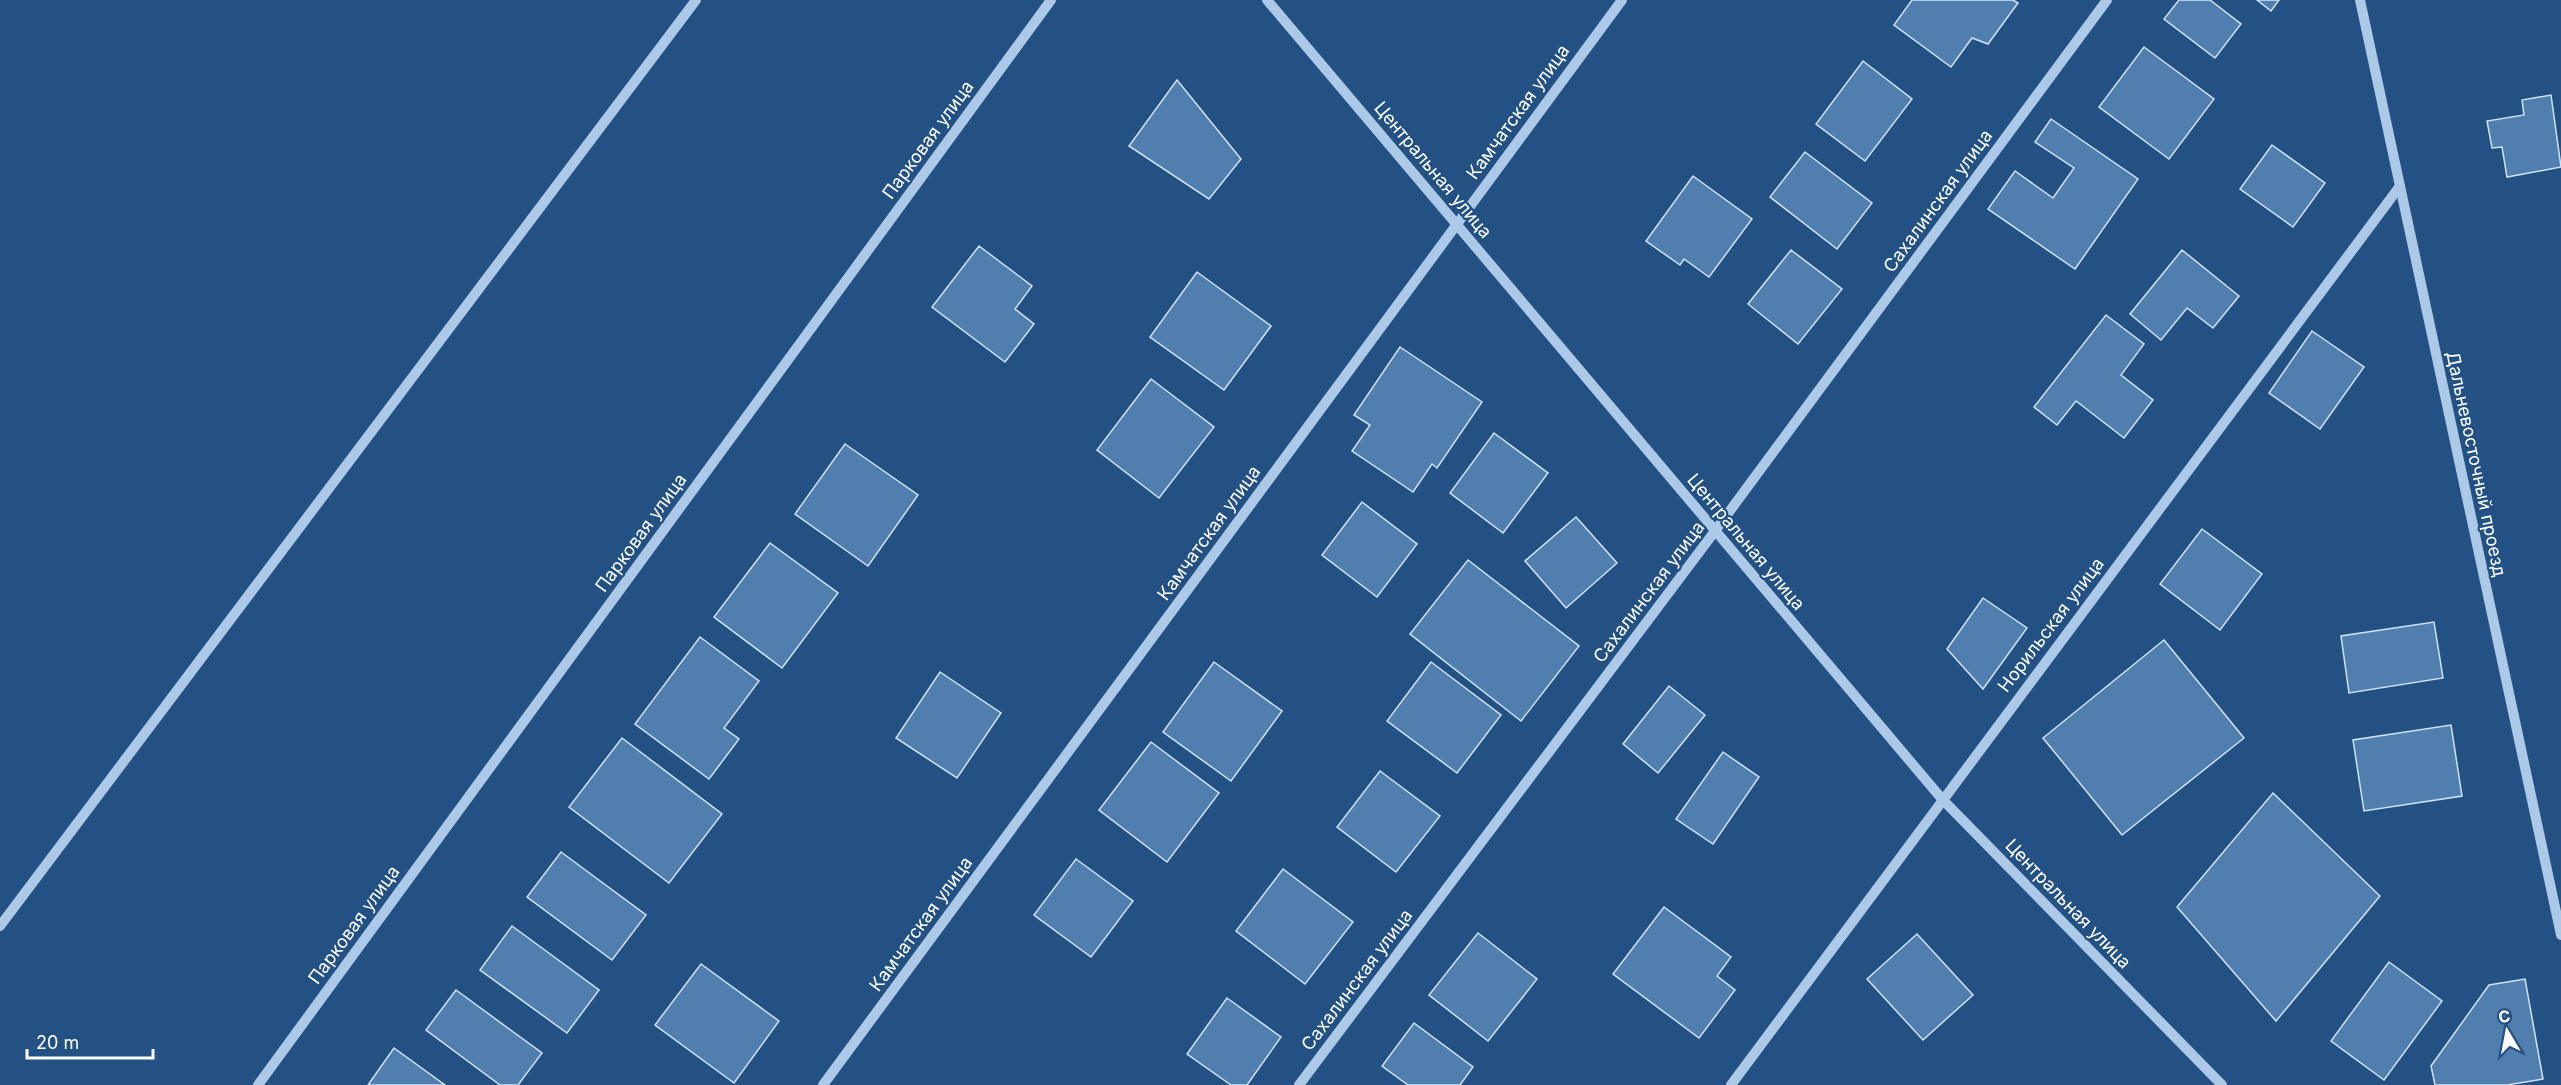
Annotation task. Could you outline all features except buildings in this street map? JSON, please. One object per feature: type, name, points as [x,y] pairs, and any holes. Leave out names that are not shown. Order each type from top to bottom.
[{"type":"street","points":[[0,926],[696,0]]},
{"type":"street","name":"Парковая улица","points":[[258,1085],[1051,0]]},
{"type":"street","name":"Центральная улица","points":[[1267,0],[1942,799],[2222,1085]]},
{"type":"street","name":"Камчатская улица","points":[[823,1085],[1622,0]]},
{"type":"street","name":"Сахалинская улица","points":[[1299,1085],[1715,531],[2107,0]]},
{"type":"street","name":"Дальневосточный проезд","points":[[2360,0],[2561,935]]},
{"type":"street","name":"Норильская улица","points":[[1731,1085],[2400,186]]}]
